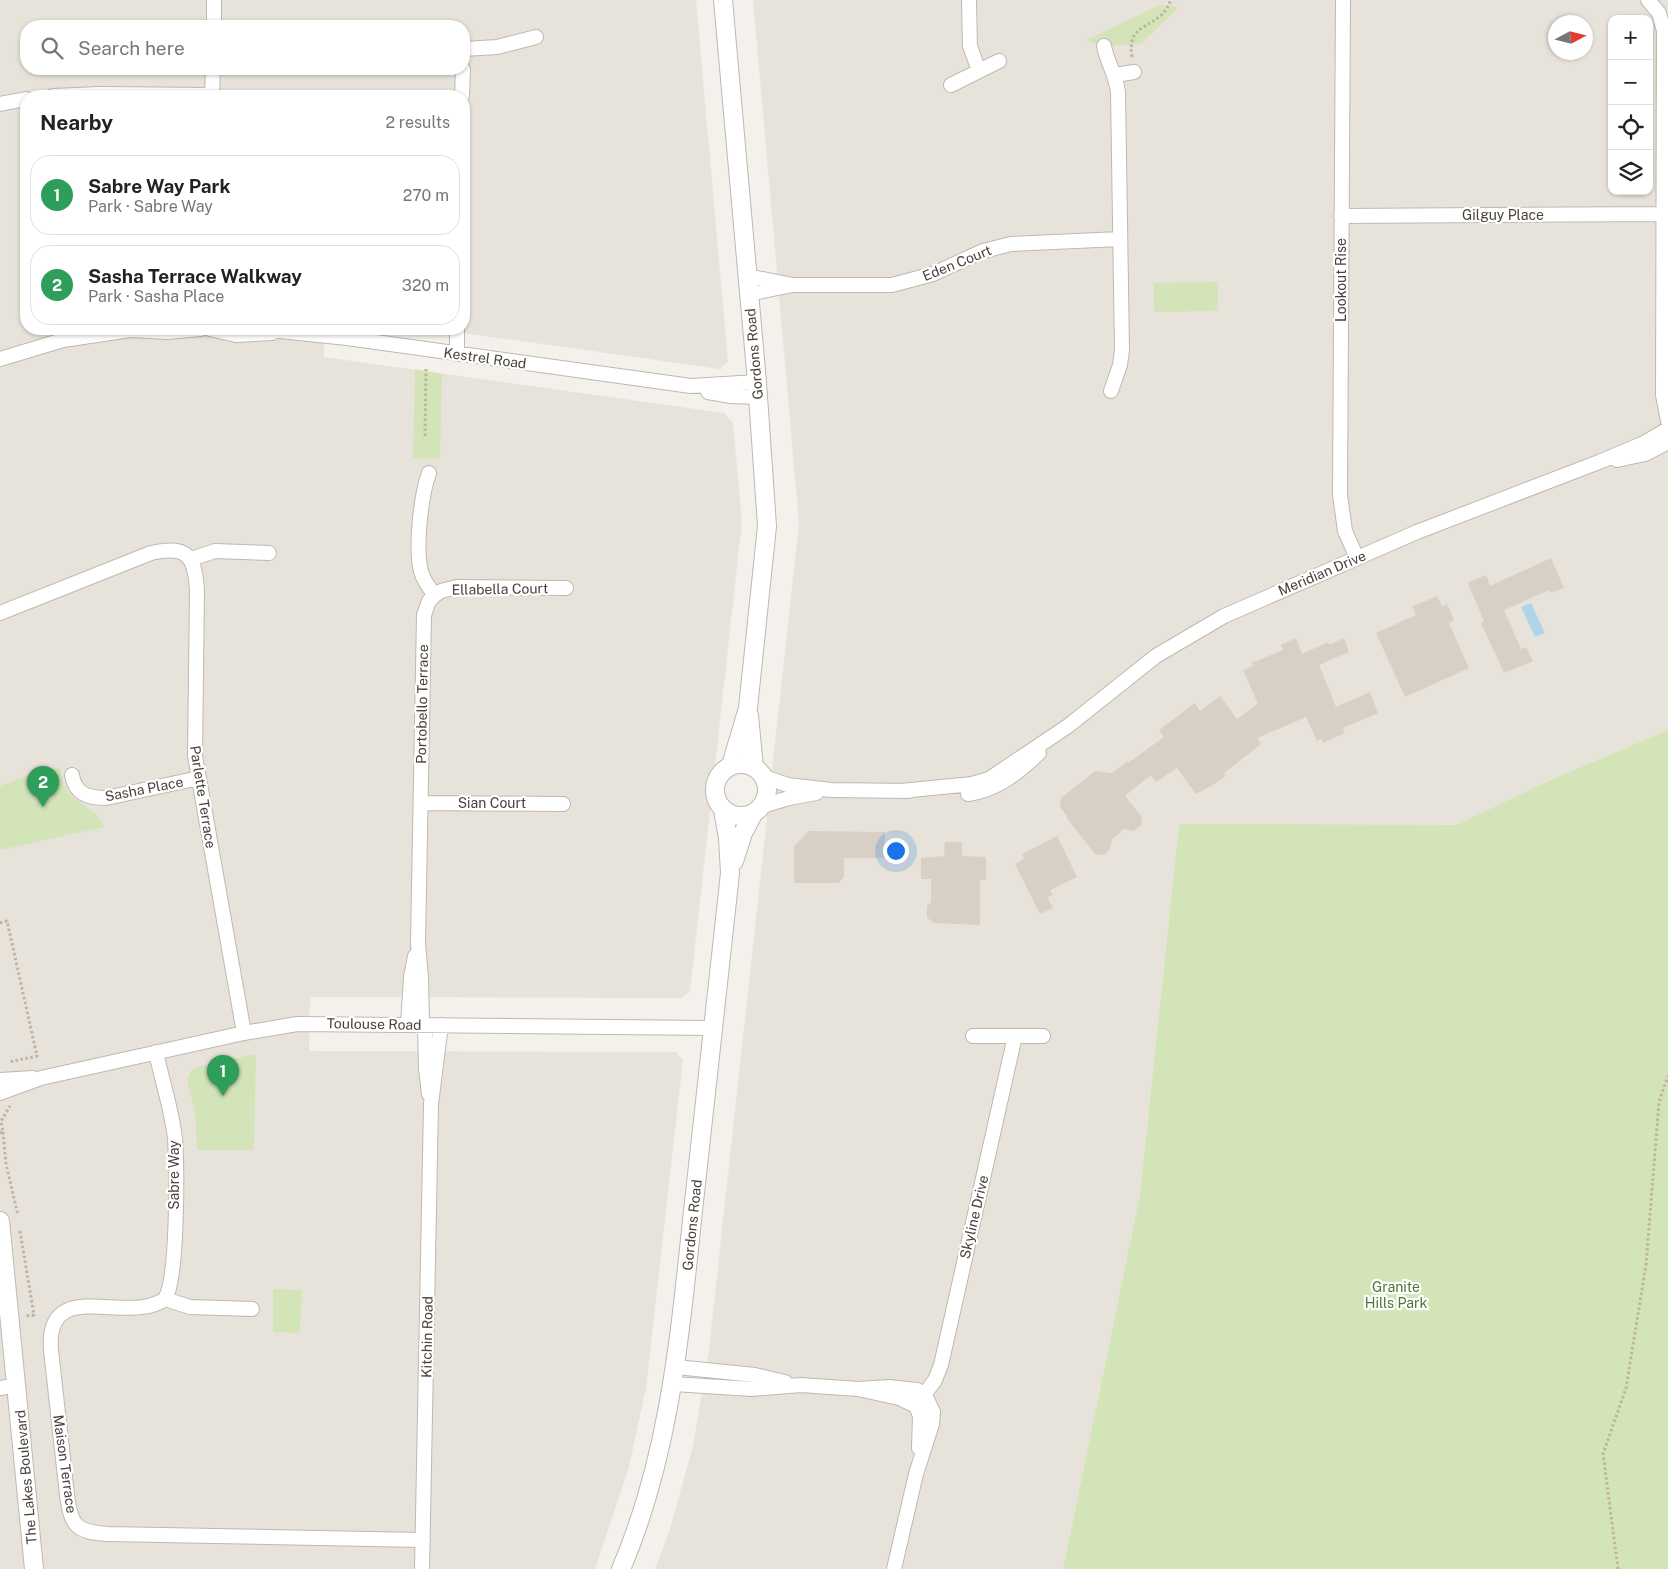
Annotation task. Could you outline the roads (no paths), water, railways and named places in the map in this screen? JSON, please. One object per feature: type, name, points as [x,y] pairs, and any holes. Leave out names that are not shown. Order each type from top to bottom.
[{"type":"street","points":[[214,0],[214,20]]},
{"type":"street","name":"Gordons Road","points":[[723,0],[757,390],[766,526],[748,708],[731,765]]},
{"type":"street","points":[[969,0],[970,46],[979,71]]},
{"type":"street","name":"Lookout Rise","points":[[1343,0],[1340,495],[1345,531],[1357,558]]},
{"type":"street","points":[[1654,3],[1664,31],[1663,395],[1668,421]]},
{"type":"street","points":[[470,49],[497,47],[536,37]]},
{"type":"street","points":[[1104,46],[1106,56],[1115,75],[1118,92],[1122,350],[1120,365],[1111,391]]},
{"type":"street","points":[[951,85],[999,61]]},
{"type":"street","points":[[1115,75],[1133,66]]},
{"type":"street","points":[[212,90],[213,75]]},
{"type":"street","points":[[462,90],[463,75]]},
{"type":"street","points":[[0,104],[20,100]]},
{"type":"street","name":"Gilguy Place","points":[[1341,216],[1664,214]]},
{"type":"street","name":"Eden Court","points":[[748,285],[773,279],[793,285],[892,285],[933,274],[983,251],[1011,244],[1120,239]]},
{"type":"street","points":[[0,359],[63,340],[95,335]]},
{"type":"street","name":"Kestrel Road","points":[[236,335],[259,335]]},
{"type":"street","name":"Kestrel Road","points":[[322,335],[690,386],[757,390]]},
{"type":"street","points":[[457,335],[457,354]]},
{"type":"street","name":"Meridian Drive","points":[[759,772],[788,785],[831,790],[901,791],[972,784],[989,779],[1068,726],[1156,656],[1199,628],[1357,558],[1495,500],[1599,462],[1644,443],[1668,429]]},
{"type":"street","name":"Meridian Drive","points":[[1599,462],[1645,454],[1668,442]]},
{"type":"street","points":[[429,473],[421,505],[420,564],[424,580],[435,595]]},
{"type":"street","points":[[0,613],[150,553],[175,549],[191,559],[215,551],[268,553]]},
{"type":"street","name":"Parlette Terrace","points":[[191,559],[194,565],[197,591],[194,740],[244,1033]]},
{"type":"street","name":"Ellabella Court","points":[[435,595],[441,591],[458,587],[566,588]]},
{"type":"street","name":"Portobello Terrace","points":[[418,1025],[421,977],[418,943],[424,615],[425,608],[435,595]]},
{"type":"street","name":"Gordons Road","points":[[748,708],[759,772]]},
{"type":"street","points":[[739,763],[759,772],[767,792],[758,810],[737,816],[723,810],[718,804],[714,789],[719,774],[731,765],[739,763]]},
{"type":"street","name":"Sasha Place","points":[[72,775],[73,783],[79,791],[94,798],[106,798],[199,778]]},
{"type":"street","name":"Meridian Drive","points":[[758,810],[789,798],[831,790]]},
{"type":"street","name":"Sian Court","points":[[420,803],[563,804]]},
{"type":"street","name":"Gordons Road","points":[[723,810],[728,838],[730,874]]},
{"type":"street","name":"Gordons Road","points":[[621,1569],[638,1524],[658,1458],[674,1376],[730,874],[738,845],[758,810]]},
{"type":"street","name":"Toulouse Road","points":[[3,1086],[244,1033],[297,1024],[713,1028]]},
{"type":"street","name":"Kitchin Road","points":[[418,1025],[431,1104]]},
{"type":"street","name":"Kitchin Road","points":[[422,1569],[431,1104],[441,1025]]},
{"type":"street","points":[[973,1036],[1044,1036]]},
{"type":"street","name":"Skyline Drive","points":[[916,1406],[925,1395],[941,1365],[1015,1036]]},
{"type":"street","name":"Sabre Way","points":[[156,1052],[175,1138],[176,1158],[173,1270],[170,1291],[165,1299]]},
{"type":"street","name":"The Lakes Boulevard","points":[[0,1220],[5,1290],[8,1386],[34,1569]]},
{"type":"street","name":"The Lakes Boulevard","points":[[0,1272],[5,1290]]},
{"type":"street","points":[[165,1299],[190,1307],[252,1309]]},
{"type":"street","name":"Maison Terrace","points":[[165,1299],[151,1306],[139,1308],[74,1308],[60,1313],[52,1328],[51,1350],[69,1512],[76,1525],[92,1533],[108,1534],[423,1540]]},
{"type":"street","points":[[674,1376],[752,1389],[801,1385],[858,1390],[899,1398],[916,1406],[920,1416],[921,1426],[916,1474]]},
{"type":"street","points":[[858,1390],[909,1388],[925,1395],[930,1403],[932,1424],[916,1474],[894,1569]]},
{"type":"water","points":[[1531,603],[1545,633],[1535,637],[1521,607]]},
{"type":"place","name":"Sasha Terrace Walkway","points":[[43,807]]},
{"type":"place","name":"Sabre Way Park","points":[[223,1096]]},
{"type":"park label","name":"Granite Hills Park","points":[[1396,1295]]}]
